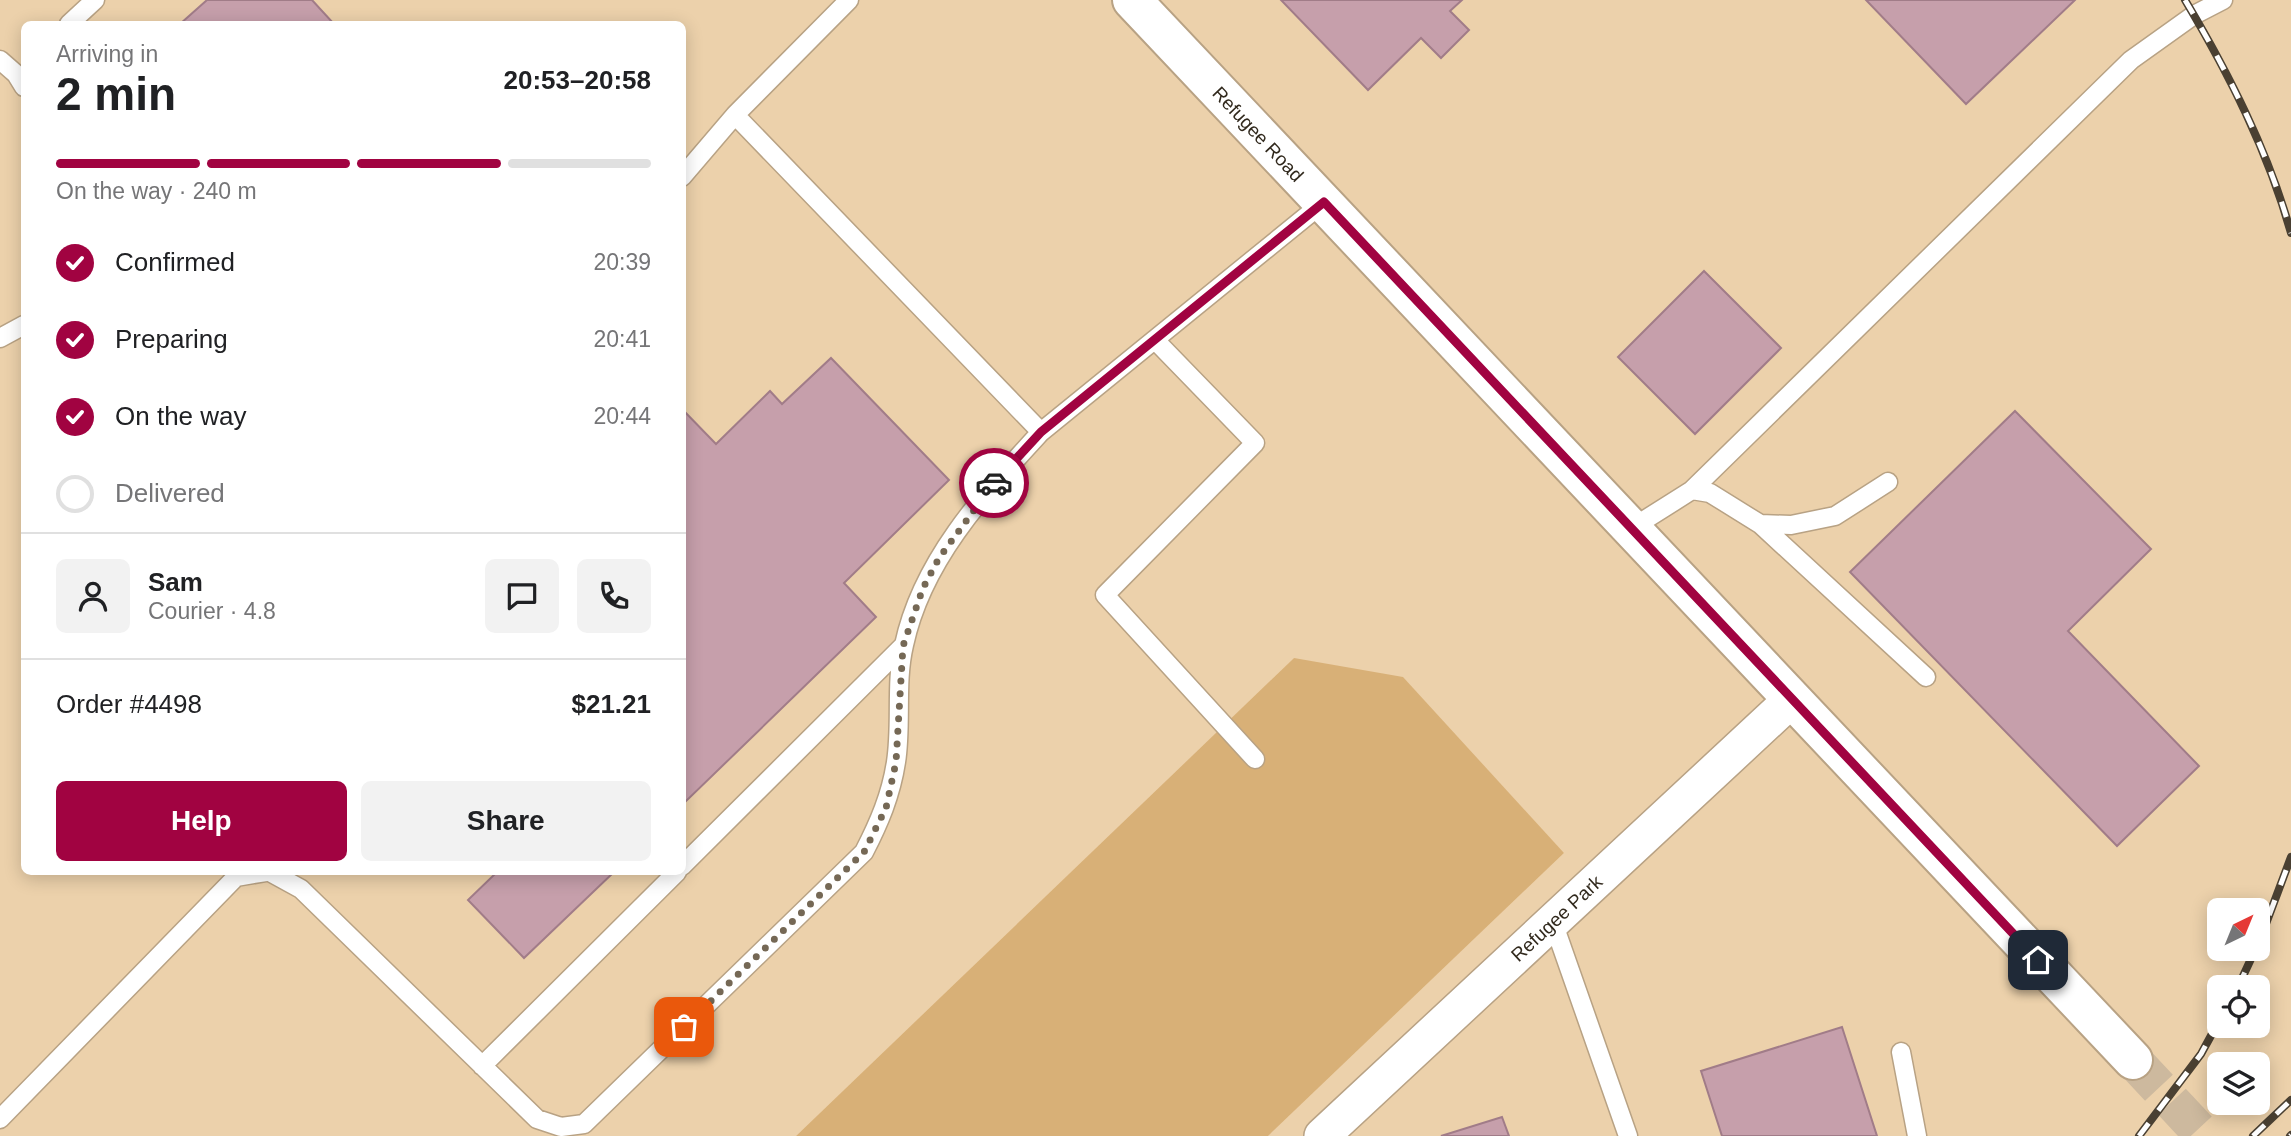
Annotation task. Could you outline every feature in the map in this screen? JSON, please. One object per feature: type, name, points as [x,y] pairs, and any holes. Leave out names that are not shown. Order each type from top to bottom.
[{"type":"main road","name":"Refugee Road","points":[[1132,0],[2133,1060]]},
{"type":"street","name":"Refugee Park","points":[[1322,1136],[1792,699]]},
{"type":"lane","points":[[72,21],[95,0]]},
{"type":"lane","points":[[686,172],[735,115],[849,0]]},
{"type":"lane","points":[[1632,528],[1692,490],[2131,60],[2194,15],[2222,0]]},
{"type":"lane","points":[[0,60],[21,74]]},
{"type":"lane","points":[[735,115],[1041,432]]},
{"type":"lane","points":[[274,875],[301,889],[537,1119],[561,1127],[584,1124],[864,852],[886,808],[896,762],[903,646],[923,588],[939,558],[983,495],[1041,432],[1324,202]]},
{"type":"lane","points":[[0,338],[21,327]]},
{"type":"lane","points":[[1155,340],[1255,443],[1105,595],[1255,760]]},
{"type":"lane","points":[[1760,524],[1791,524],[1835,516],[1888,482]]},
{"type":"lane","points":[[1692,490],[1710,493],[1760,524],[1926,677]]},
{"type":"lane","points":[[686,862],[903,646]]},
{"type":"lane","points":[[0,1119],[236,877],[249,875]]},
{"type":"lane","points":[[482,1066],[674,875]]},
{"type":"lane","points":[[1553,922],[1628,1136]]},
{"type":"lane","points":[[1901,1052],[1917,1136]]},
{"type":"shaded area","points":[[0,0],[2291,0],[2291,1136],[1268,1136],[1564,853],[1294,658],[796,1136],[0,1136]]},
{"type":"shaded area","points":[[1294,658],[1403,677],[1564,853],[1268,1136],[796,1136]]},
{"type":"building","points":[[207,0],[312,0],[331,21],[183,21]]},
{"type":"building","points":[[1281,0],[1462,0],[1450,11],[1469,30],[1441,58],[1421,38],[1368,90]]},
{"type":"building","points":[[1866,0],[2075,0],[1966,104]]},
{"type":"building","points":[[1704,271],[1781,348],[1695,434],[1618,357]]},
{"type":"building","points":[[831,358],[949,480],[844,583],[876,617],[686,801],[686,413],[716,444],[770,391],[782,404]]},
{"type":"building","points":[[2015,411],[2151,549],[2068,631],[2199,766],[2117,846],[1850,572]]},
{"type":"building","points":[[494,875],[611,875],[524,958],[468,900]]},
{"type":"building","points":[[1842,1027],[1877,1136],[1722,1136],[1701,1071]]},
{"type":"building","points":[[1502,1117],[1509,1136],[1441,1136]]},
{"type":"tunnel","points":[[2133,1060],[2204,1136]]},
{"type":"railway","points":[[2185,0],[2246,114],[2271,172],[2291,233]]},
{"type":"railway","points":[[2270,913],[2291,857]]},
{"type":"railway","points":[[2244,975],[2250,961]]},
{"type":"railway","points":[[2139,1136],[2201,1054],[2210,1038]]},
{"type":"railway","points":[[2253,1136],[2291,1100]]},
{"type":"way so far","points":[[684,1027],[864,852],[886,808],[896,762],[903,646],[923,588],[939,558],[994,483]]},
{"type":"route","points":[[994,483],[1041,432],[1324,202],[2038,960]]}]
